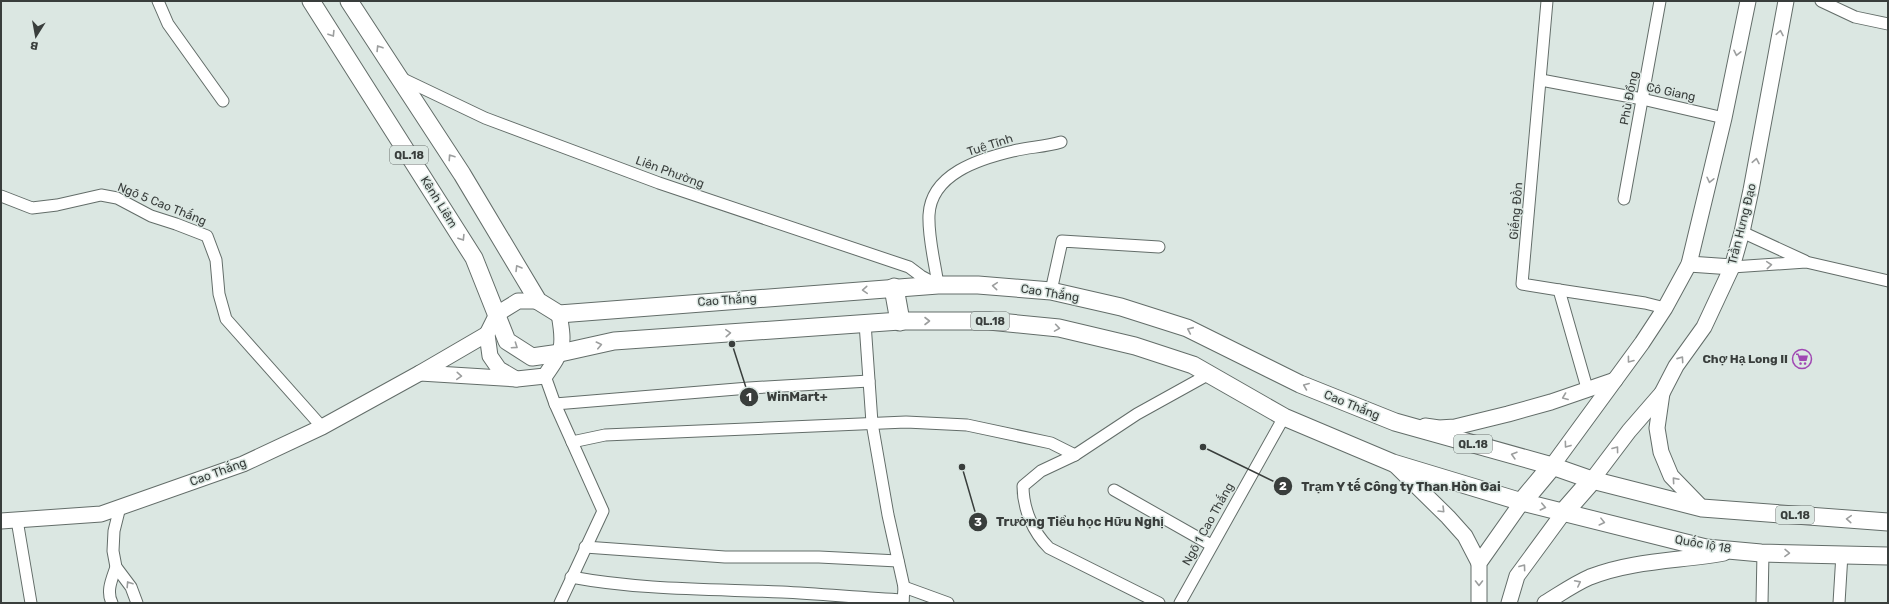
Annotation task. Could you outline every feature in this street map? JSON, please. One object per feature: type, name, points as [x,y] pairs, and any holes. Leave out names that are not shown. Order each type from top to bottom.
[{"type":"highway","points":[[894,288],[900,321]]},
{"type":"highway","points":[[1522,502],[1552,466]]},
{"type":"highway","points":[[1564,512],[1592,480]]},
{"type":"main road","name":"Kênh Liêm","points":[[311,1],[474,258],[507,341],[532,357],[560,353]]},
{"type":"main road","name":"QL.18","points":[[349,1],[462,174],[538,301],[559,314]]},
{"type":"main road","points":[[1552,466],[1666,308],[1689,264],[1724,118],[1748,1]]},
{"type":"main road","name":"Trần Hưng Đạo","points":[[1592,480],[1629,431],[1662,393],[1676,366],[1704,327],[1732,267],[1742,232],[1786,1]]},
{"type":"main road","points":[[1689,264],[1732,267]]},
{"type":"main road","name":"Cao Thắng","points":[[559,314],[938,285],[978,285],[1051,291],[1121,307],[1187,328],[1300,384],[1395,422],[1552,466]]},
{"type":"main road","points":[[517,379],[500,369],[490,356],[487,334],[497,314],[518,301],[538,301]]},
{"type":"main road","points":[[420,373],[517,379],[545,376],[560,353],[563,334],[559,314]]},
{"type":"main road","name":"QL.18","points":[[560,353],[614,341],[900,321],[989,321],[1058,328],[1135,346],[1193,365],[1211,373],[1284,417],[1393,463],[1522,502]]},
{"type":"main road","name":"Cao Thắng","points":[[1,521],[101,514],[244,464],[322,427],[487,334]]},
{"type":"main road","points":[[1395,422],[1439,428],[1455,427],[1551,402],[1587,388],[1615,380]]},
{"type":"main road","points":[[1662,393],[1658,428],[1661,452],[1671,476],[1702,508]]},
{"type":"main road","points":[[1393,463],[1448,516],[1465,536],[1479,563],[1479,603]]},
{"type":"main road","name":"QL.18","points":[[1552,466],[1592,480],[1702,508],[1888,522]]},
{"type":"main road","points":[[1479,563],[1522,502]]},
{"type":"main road","name":"Quốc lộ 18","points":[[1522,502],[1706,548],[1763,553],[1888,556]]},
{"type":"main road","points":[[1509,603],[1517,576],[1564,512]]},
{"type":"main road","points":[[1545,603],[1590,577],[1612,570],[1653,562],[1686,559],[1738,551]]},
{"type":"street","points":[[158,1],[168,24],[223,101]]},
{"type":"street","name":"Giếng Đồn","points":[[1546,1],[1541,80],[1522,284],[1559,290]]},
{"type":"street","name":"Phù Đổng","points":[[1624,199],[1660,1]]},
{"type":"street","points":[[1821,1],[1855,17],[1888,24]]},
{"type":"street","name":"Liên Phường","points":[[396,75],[485,118],[658,183],[909,267],[921,276],[938,285]]},
{"type":"street","name":"Cô Giang","points":[[1541,80],[1642,99],[1724,118]]},
{"type":"street","name":"Tuệ Tĩnh","points":[[938,285],[929,215],[933,198],[942,184],[959,171],[977,162],[1012,151],[1061,142]]},
{"type":"street","name":"Ngõ 5 Cao Thắng","points":[[1,196],[32,208],[57,205],[101,195],[117,198],[151,216],[207,236],[216,260],[219,294],[226,319],[322,427]]},
{"type":"street","points":[[1742,232],[1806,262],[1888,281]]},
{"type":"street","points":[[1051,291],[1062,241],[1159,247]]},
{"type":"street","points":[[1732,267],[1806,262]]},
{"type":"street","points":[[1587,388],[1559,290],[1645,303],[1666,308]]},
{"type":"street","points":[[571,577],[598,582],[655,587],[783,592],[903,602],[904,587],[872,423],[865,323]]},
{"type":"street","points":[[1159,603],[1049,548],[1040,539],[1032,526],[1023,498],[1024,486],[1041,471],[1075,455],[1137,414],[1211,373]]},
{"type":"street","points":[[545,376],[555,404],[603,511],[560,603]]},
{"type":"street","points":[[555,404],[749,388],[869,381]]},
{"type":"street","name":"Ngõ 1 Cao Thắng","points":[[1180,603],[1211,545],[1284,417]]},
{"type":"street","points":[[572,442],[605,435],[906,422],[967,425],[1051,443],[1075,455]]},
{"type":"street","points":[[1114,490],[1211,545]]},
{"type":"street","points":[[120,507],[113,540],[113,551],[116,567],[131,587],[137,603]]},
{"type":"street","points":[[17,520],[31,603]]},
{"type":"street","points":[[585,547],[725,557],[819,556],[898,561]]},
{"type":"street","points":[[1762,603],[1763,553]]},
{"type":"street","points":[[1839,603],[1842,554]]},
{"type":"street","points":[[112,603],[110,599],[110,586],[116,567]]},
{"type":"street","points":[[904,587],[948,603]]},
{"type":"place","name":"WinMart+","points":[[732,344]]},
{"type":"place","name":"Chợ Hạ Long II","points":[[1802,359]]},
{"type":"place","name":"Trạm Y tế Công ty Than Hòn Gai","points":[[1203,447]]},
{"type":"place","name":"Trường Tiểu học Hữu Nghị","points":[[962,467]]}]
